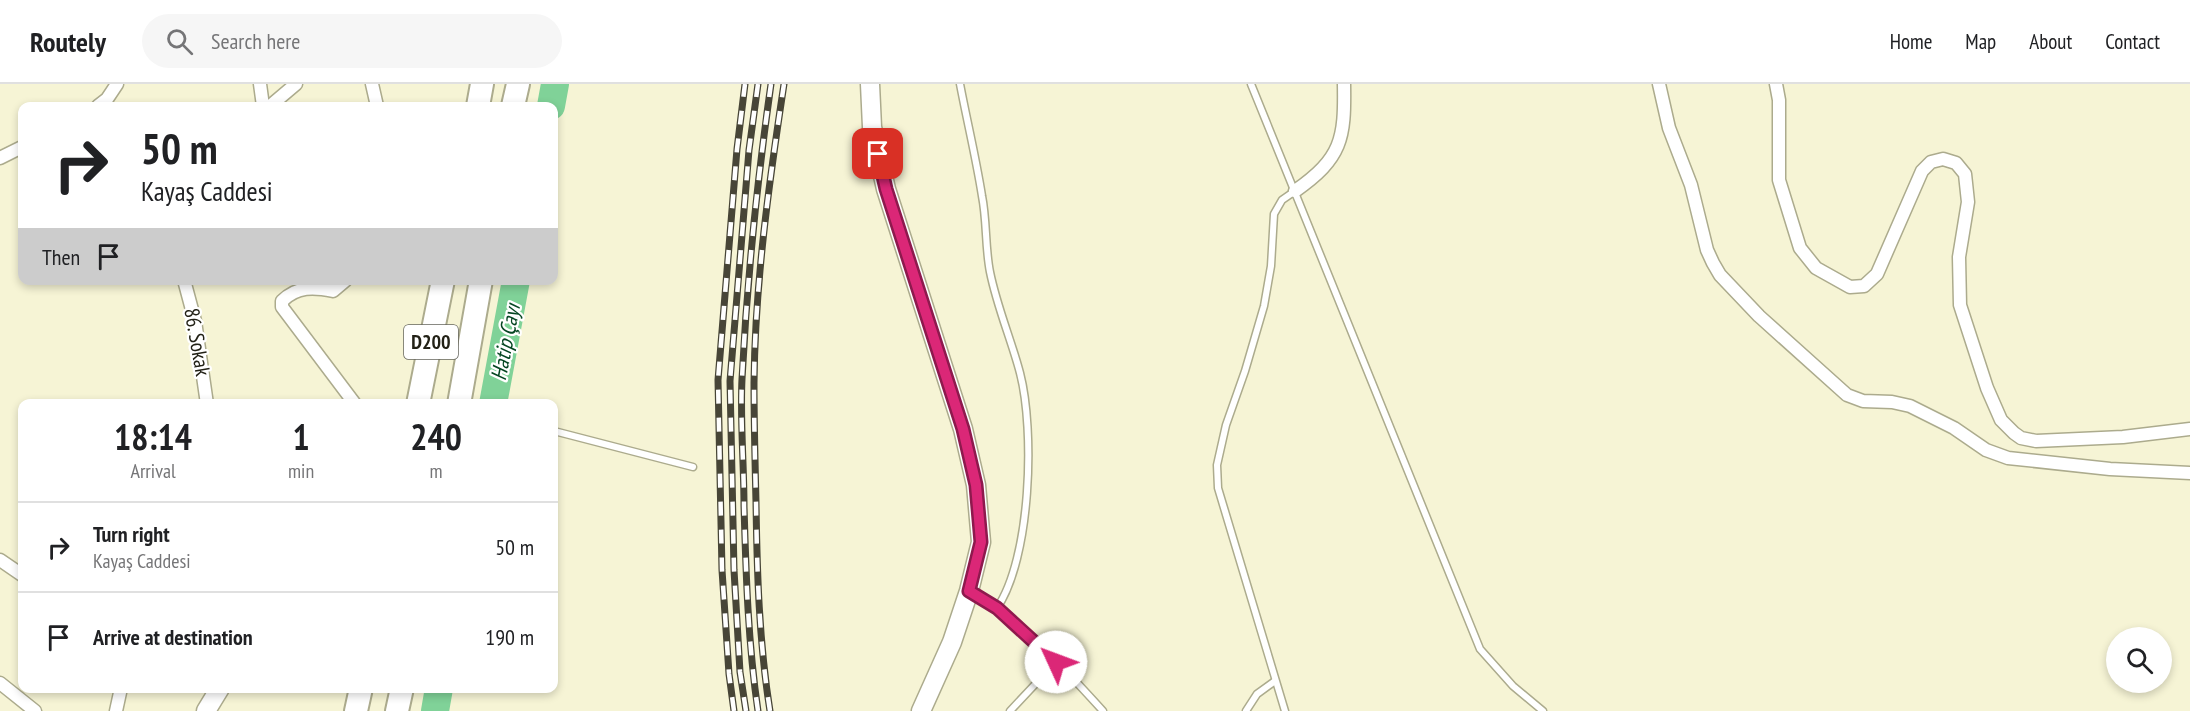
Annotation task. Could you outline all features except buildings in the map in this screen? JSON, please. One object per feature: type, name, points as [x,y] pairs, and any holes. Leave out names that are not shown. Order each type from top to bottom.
[{"type":"highway","points":[[479,102],[482,84]]},
{"type":"highway","points":[[514,102],[518,84]]},
{"type":"highway","name":"D200","points":[[416,399],[442,285]]},
{"type":"highway","name":"D200","points":[[460,399],[480,285]]},
{"type":"highway","points":[[356,711],[360,693]]},
{"type":"highway","points":[[397,711],[401,693]]},
{"type":"street","points":[[103,102],[117,84]]},
{"type":"street","points":[[260,84],[262,102]]},
{"type":"street","points":[[275,102],[296,84]]},
{"type":"street","points":[[372,84],[376,102]]},
{"type":"street","points":[[870,84],[872,127],[886,189],[963,429],[976,485],[981,542],[969,591],[952,642],[921,711]]},
{"type":"street","points":[[1295,191],[1322,171],[1339,143],[1345,120],[1344,84]]},
{"type":"street","points":[[1659,84],[1669,128],[1690,185],[1707,250],[1713,263],[1725,280],[1759,316],[1847,395],[1863,401],[1892,402],[1910,406],[1954,428],[1986,450],[2008,458],[2110,469],[2190,473]]},
{"type":"street","points":[[1776,84],[1781,191],[1800,248],[1816,268],[1850,287],[1857,288],[1869,283],[1877,274],[1922,171],[1937,160],[1943,159],[1956,163],[1965,174],[1968,191],[1959,257],[1960,305],[1987,388],[2001,420],[2021,438],[2036,441],[2123,437],[2190,429]]},
{"type":"street","points":[[0,158],[18,149]]},
{"type":"street","name":"86. Sokak","points":[[185,285],[195,321],[206,399]]},
{"type":"street","points":[[340,285],[333,291],[311,286],[286,297],[282,301],[282,308],[352,399]]},
{"type":"street","points":[[0,560],[18,572]]},
{"type":"street","points":[[0,683],[35,711]]},
{"type":"street","points":[[116,711],[120,693]]},
{"type":"street","points":[[206,711],[217,693]]},
{"type":"lane","points":[[960,84],[983,198],[990,273],[1020,373],[1028,420],[1028,469],[1020,543],[1008,592],[997,608]]},
{"type":"lane","points":[[1251,84],[1480,649],[1513,687],[1543,711]]},
{"type":"lane","points":[[1285,711],[1218,488],[1216,465],[1226,425],[1264,306],[1271,266],[1274,214],[1282,200],[1295,191]]},
{"type":"lane","points":[[558,432],[693,467]]},
{"type":"lane","points":[[969,591],[997,608],[1056,662],[1103,711]]},
{"type":"lane","points":[[1010,711],[1056,662]]},
{"type":"lane","points":[[1246,711],[1257,694],[1275,681]]},
{"type":"waterway","name":"Hatip Çayı","points":[[552,102],[555,84]]},
{"type":"waterway","name":"Hatip Çayı","points":[[494,399],[515,285]]},
{"type":"waterway","name":"Hatip Çayı","points":[[435,711],[438,693]]},
{"type":"railway","points":[[734,711],[729,674],[722,570],[718,380],[737,149],[745,84]]},
{"type":"railway","points":[[746,711],[740,672],[734,570],[730,381],[749,150],[758,84]]},
{"type":"railway","points":[[758,711],[748,609],[742,395],[753,231],[771,84]]},
{"type":"railway","points":[[770,711],[763,659],[758,581],[754,383],[760,271],[784,84]]},
{"type":"route","points":[[878,154],[886,189],[909,254],[963,429],[976,485],[981,542],[969,591],[997,608],[1056,662]]}]
